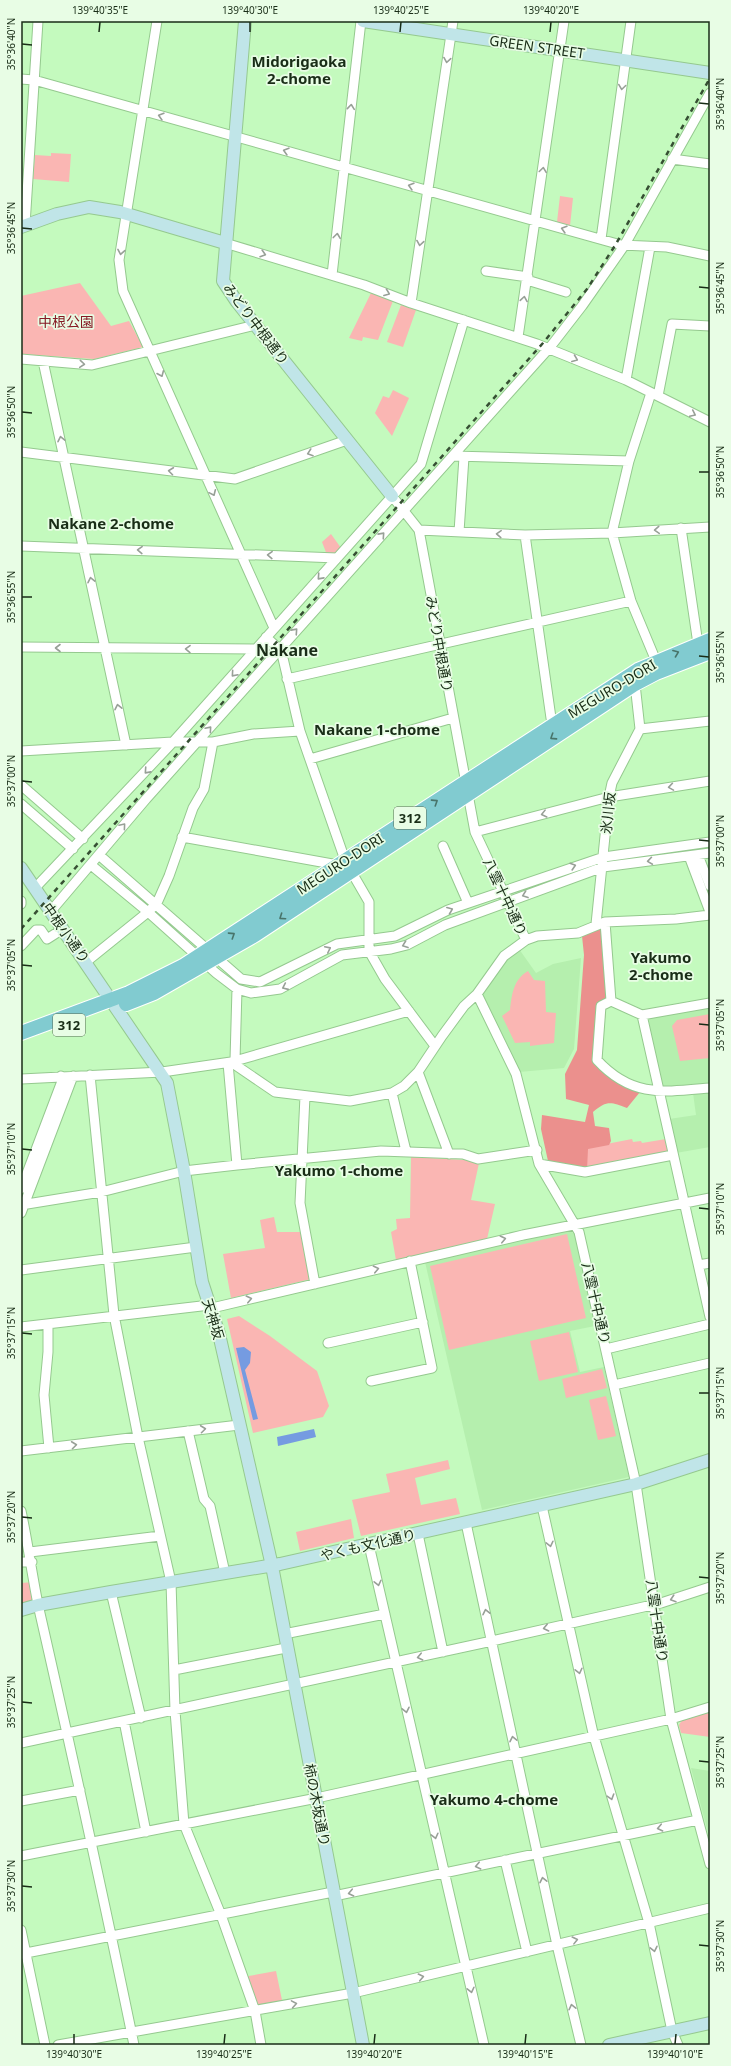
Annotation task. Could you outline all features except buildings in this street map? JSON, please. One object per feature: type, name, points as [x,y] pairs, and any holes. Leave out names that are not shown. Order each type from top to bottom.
[{"type":"main road","name":"MEGURO-DORI","points":[[466,789],[555,724],[638,670],[656,661],[706,645]]},
{"type":"main road","name":"MEGURO-DORI","points":[[21,1033],[115,1003],[154,993],[207,957],[255,935],[345,865],[636,684],[706,645]]},
{"type":"main road","name":"MEGURO-DORI","points":[[21,1043],[115,1003]]},
{"type":"street","points":[[38,21],[23,226],[57,214],[89,207],[104,208],[127,214],[332,275],[411,303],[549,348],[626,380],[710,422]]},
{"type":"street","points":[[157,21],[119,260],[123,291],[152,351],[274,628]]},
{"type":"street","name":"みどり中根通り","points":[[245,21],[234,136],[223,281],[256,325],[419,530],[466,789]]},
{"type":"street","points":[[332,275],[362,21]]},
{"type":"street","name":"GREEN STREET","points":[[362,21],[710,73]]},
{"type":"street","points":[[411,303],[453,21]]},
{"type":"street","points":[[518,337],[564,21]]},
{"type":"street","points":[[601,239],[631,21]]},
{"type":"street","points":[[21,78],[34,80],[624,246],[667,247],[710,256]]},
{"type":"street","points":[[35,888],[173,742],[337,558],[453,456],[549,348],[582,306],[624,246],[710,93]]},
{"type":"street","points":[[672,159],[710,164]]},
{"type":"street","points":[[626,380],[650,247]]},
{"type":"street","points":[[486,271],[527,278],[566,292]]},
{"type":"street","points":[[51,911],[279,649],[398,504],[421,464],[464,320]]},
{"type":"street","points":[[656,661],[631,601],[612,533],[629,461],[655,394],[672,324],[710,326]]},
{"type":"street","points":[[21,359],[92,365],[256,325]]},
{"type":"street","points":[[43,360],[126,745]]},
{"type":"street","points":[[21,452],[205,474],[235,479],[347,440]]},
{"type":"street","points":[[453,456],[629,461]]},
{"type":"street","points":[[459,532],[464,457]]},
{"type":"street","points":[[419,530],[525,535],[612,533],[710,527]]},
{"type":"street","points":[[681,528],[706,645]]},
{"type":"street","points":[[525,535],[551,718],[555,724]]},
{"type":"street","points":[[21,546],[241,553],[337,558]]},
{"type":"street","points":[[287,679],[631,601]]},
{"type":"street","points":[[266,637],[279,649],[300,730],[345,865],[369,902],[369,951],[385,979],[435,1046]]},
{"type":"street","points":[[21,647],[255,649]]},
{"type":"street","points":[[636,684],[640,729],[710,721]]},
{"type":"street","points":[[310,758],[453,718]]},
{"type":"street","name":"氷川坂","points":[[611,1002],[601,923],[602,867],[609,797],[612,783],[640,729]]},
{"type":"street","points":[[21,750],[173,742],[196,744],[253,734],[300,730]]},
{"type":"street","points":[[86,962],[157,903],[170,876],[193,808],[204,789],[213,742]]},
{"type":"street","points":[[475,832],[609,797],[710,781]]},
{"type":"street","points":[[21,784],[78,844]]},
{"type":"street","name":"八雲十中通り","points":[[466,789],[475,832],[502,892],[526,940],[504,956],[477,994],[516,1074],[539,1164],[579,1232],[636,1484],[672,1719],[710,1864]]},
{"type":"street","points":[[21,804],[78,844]]},
{"type":"street","points":[[182,837],[345,865]]},
{"type":"street","points":[[95,860],[148,912],[207,957],[241,979],[260,982],[337,944],[395,936],[448,910],[604,857],[710,842]]},
{"type":"street","points":[[444,846],[468,903]]},
{"type":"street","points":[[95,860],[157,903],[237,989],[251,993],[280,989],[342,955],[391,949],[407,945],[446,925],[602,867],[710,853]]},
{"type":"street","points":[[693,856],[710,886]]},
{"type":"street","points":[[526,940],[537,936],[578,933],[601,923],[676,919],[710,914],[693,856]]},
{"type":"street","name":"中根小通り","points":[[22,872],[35,888],[115,1003]]},
{"type":"street","points":[[21,946],[36,930],[41,930],[47,939],[58,932],[61,925]]},
{"type":"street","points":[[237,989],[232,1061],[237,1165]]},
{"type":"street","points":[[232,1061],[275,1092],[350,1101],[392,1093],[404,1086],[418,1072],[464,1006],[477,994]]},
{"type":"street","points":[[710,1003],[642,1015],[611,1002],[601,1006],[597,1060],[606,1070],[626,1083],[659,1092],[710,1088]]},
{"type":"street","points":[[115,1003],[162,1072]]},
{"type":"street","points":[[21,1079],[162,1072],[232,1061],[408,1011]]},
{"type":"street","points":[[642,1015],[710,1317]]},
{"type":"street","name":"天神坂","points":[[162,1072],[167,1083],[184,1171],[203,1286],[211,1306],[272,1566]]},
{"type":"street","points":[[418,1072],[449,1154]]},
{"type":"street","points":[[90,1075],[107,1258],[114,1316],[138,1437],[171,1582],[175,1711],[184,1824],[221,1915],[255,2011],[261,2045]]},
{"type":"street","points":[[21,1189],[62,1080],[61,1076]]},
{"type":"street","points":[[22,1208],[73,1076]]},
{"type":"street","points":[[392,1093],[406,1151]]},
{"type":"street","points":[[305,1096],[300,1203],[315,1284]]},
{"type":"street","points":[[22,1208],[101,1192],[184,1171],[237,1165],[368,1152],[406,1151],[463,1154],[478,1159],[536,1150]]},
{"type":"street","points":[[539,1164],[585,1172],[673,1155]]},
{"type":"street","points":[[21,1327],[211,1306],[315,1284],[575,1223],[710,1198]]},
{"type":"street","points":[[21,1270],[196,1246]]},
{"type":"street","points":[[371,1381],[432,1368],[410,1261]]},
{"type":"street","points":[[699,1265],[710,1263]]},
{"type":"street","points":[[328,1343],[423,1322]]},
{"type":"street","points":[[48,1324],[48,1352],[44,1395],[49,1448]]},
{"type":"street","points":[[606,1349],[710,1324]]},
{"type":"street","points":[[614,1385],[710,1363]]},
{"type":"street","points":[[21,1451],[239,1425]]},
{"type":"street","points":[[188,1431],[204,1499],[210,1506],[225,1573]]},
{"type":"street","name":"やくも文化通り","points":[[21,1610],[38,1605],[111,1592],[272,1566],[369,1545],[636,1484],[710,1460]]},
{"type":"street","points":[[542,1506],[594,1737],[649,1923],[672,2031],[678,2045]]},
{"type":"street","points":[[21,1511],[32,1562],[38,1605],[92,1842],[134,2045]]},
{"type":"street","points":[[466,1523],[557,1945],[581,2045]]},
{"type":"street","points":[[418,1534],[443,1652]]},
{"type":"street","points":[[30,1552],[160,1536]]},
{"type":"street","points":[[369,1545],[484,2045]]},
{"type":"street","points":[[21,1562],[32,1562]]},
{"type":"street","name":"柿の木坂通り","points":[[272,1566],[286,1648],[295,1686],[363,2045]]},
{"type":"street","points":[[21,1743],[295,1686],[655,1604],[710,1587]]},
{"type":"street","points":[[111,1592],[141,1718]]},
{"type":"street","points":[[284,1634],[385,1614]]},
{"type":"street","points":[[174,1670],[286,1648]]},
{"type":"street","points":[[21,1856],[316,1798],[672,1719],[710,1707]]},
{"type":"street","points":[[124,1722],[146,1832]]},
{"type":"street","points":[[21,1801],[80,1790]]},
{"type":"street","points":[[24,1954],[221,1915],[444,1874],[537,1853],[698,1820]]},
{"type":"street","points":[[505,1860],[527,1952]]},
{"type":"street","points":[[58,2045],[97,2042],[132,2032],[353,1993],[710,1908]]},
{"type":"street","points":[[21,1930],[24,1954],[46,2045]]},
{"type":"street","points":[[609,2045],[710,2023]]},
{"type":"shaded area","points":[[603,927],[607,999],[600,1070],[640,1092],[627,1108],[609,1103],[602,1105],[593,1112],[595,1126],[609,1128],[611,1141],[609,1145],[588,1149],[587,1170],[548,1161],[541,1129],[542,1115],[585,1122],[589,1105],[566,1099],[565,1074],[577,1050],[584,955],[582,936]]},
{"type":"shaded area","points":[[519,949],[536,973],[553,964],[581,958],[574,1049],[564,1068],[519,1072],[504,1037],[481,995],[507,958]]},
{"type":"shaded area","points":[[710,1005],[710,1083],[662,1088],[645,1017]]},
{"type":"shaded area","points":[[710,1091],[710,1147],[676,1153],[669,1119],[696,1115],[693,1093]]},
{"type":"shaded area","points":[[568,1230],[575,1234],[595,1326],[570,1331],[580,1372],[604,1367],[629,1477],[482,1510],[425,1262],[522,1238]]},
{"type":"shaded area","points":[[691,1768],[710,1771],[710,1840]]},
{"type":"green space","points":[[51,153],[71,154],[69,182],[33,179],[35,155],[51,156]]},
{"type":"green space","points":[[560,196],[573,198],[570,226],[557,222]]},
{"type":"green space","name":"中根公園","points":[[80,283],[111,326],[129,321],[143,347],[94,359],[21,354],[21,296]]},
{"type":"green space","points":[[371,293],[393,301],[378,340],[363,337],[362,341],[349,338]]},
{"type":"green space","points":[[401,305],[416,310],[403,347],[387,342]]},
{"type":"green space","points":[[393,390],[409,398],[392,436],[375,413],[383,396],[389,398]]},
{"type":"green space","points":[[331,534],[341,548],[334,556],[327,555],[322,542]]},
{"type":"green space","points":[[528,971],[534,980],[545,981],[546,1012],[556,1013],[554,1043],[530,1046],[530,1042],[515,1043],[502,1016],[510,1010],[516,983]]},
{"type":"green space","points":[[710,1014],[710,1058],[680,1061],[672,1026],[677,1020]]},
{"type":"green space","points":[[632,1139],[633,1142],[641,1141],[642,1143],[666,1139],[668,1153],[582,1169],[586,1148]]},
{"type":"green space","points":[[411,1157],[465,1160],[479,1163],[471,1200],[495,1204],[487,1239],[396,1260],[391,1232],[397,1229],[396,1219],[410,1218]]},
{"type":"green space","points":[[274,1217],[277,1232],[303,1232],[311,1279],[231,1298],[223,1254],[265,1248],[260,1220]]},
{"type":"green space","points":[[567,1234],[586,1318],[449,1350],[430,1266]]},
{"type":"green space","points":[[239,1316],[270,1336],[317,1371],[329,1406],[323,1417],[253,1433],[227,1319]]},
{"type":"green space","points":[[569,1332],[578,1372],[539,1381],[530,1341]]},
{"type":"green space","points":[[602,1369],[607,1388],[566,1398],[562,1379]]},
{"type":"green space","points":[[606,1396],[616,1436],[598,1440],[589,1400]]},
{"type":"green space","points":[[448,1460],[450,1469],[415,1478],[421,1505],[456,1498],[460,1514],[361,1536],[352,1500],[390,1492],[386,1474]]},
{"type":"green space","points":[[351,1519],[354,1538],[300,1551],[296,1532]]},
{"type":"green space","points":[[34,1582],[37,1603],[21,1607],[21,1583]]},
{"type":"green space","points":[[710,1710],[710,1737],[681,1733],[679,1725],[682,1720]]},
{"type":"green space","points":[[276,1971],[283,2005],[256,2011],[243,1977]]},
{"type":"water","points":[[244,1347],[251,1352],[250,1363],[245,1370],[258,1419],[253,1420],[236,1348]]},
{"type":"water","points":[[314,1429],[316,1437],[278,1446],[277,1437]]},
{"type":"railway","points":[[21,929],[543,343],[587,289],[616,244],[710,78]]},
{"type":"district","name":"Midorigaoka 2-chome","points":[[299,70]]},
{"type":"district","name":"Nakane 2-chome","points":[[111,524]]},
{"type":"district","name":"Nakane","points":[[287,650]]},
{"type":"district","name":"Nakane 1-chome","points":[[377,730]]},
{"type":"district","name":"Yakumo 2-chome","points":[[661,966]]},
{"type":"district","name":"Yakumo 1-chome","points":[[339,1171]]},
{"type":"district","name":"Yakumo 4-chome","points":[[494,1800]]}]
